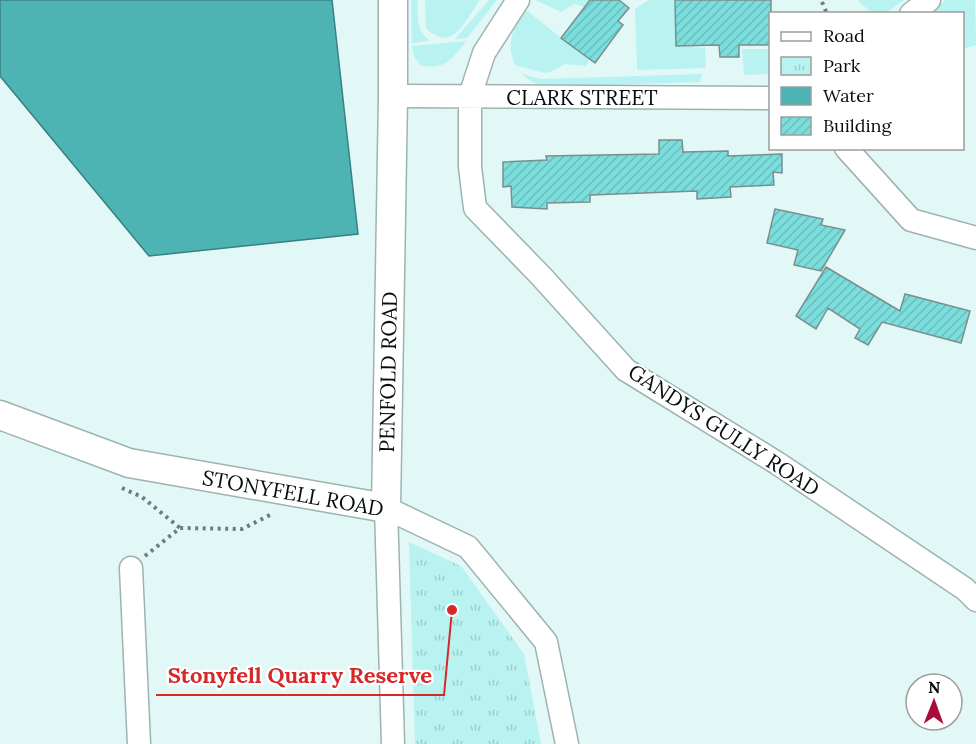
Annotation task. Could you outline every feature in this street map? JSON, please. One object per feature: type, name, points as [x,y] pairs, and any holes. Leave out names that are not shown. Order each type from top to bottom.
[{"type":"street","name":"PENFOLD ROAD","points":[[393,0],[386,508],[393,744]]},
{"type":"street","name":"GANDYS GULLY ROAD","points":[[518,0],[484,53],[470,96],[470,166],[475,208],[542,276],[626,370],[787,470],[965,589],[976,600]]},
{"type":"street","points":[[914,12],[929,0]]},
{"type":"street","name":"CLARK STREET","points":[[393,96],[769,98]]},
{"type":"street","points":[[848,150],[911,220],[976,237]]},
{"type":"street","name":"STONYFELL ROAD","points":[[0,415],[129,463],[386,508],[468,548],[546,642],[567,744]]},
{"type":"street","points":[[131,568],[139,744]]},
{"type":"path","points":[[822,2],[826,12]]},
{"type":"path","points":[[112,483],[142,497],[180,528],[242,529],[309,494]]},
{"type":"path","points":[[131,568],[180,528]]},
{"type":"green space","points":[[411,0],[418,0],[420,28],[430,41],[412,43]]},
{"type":"green space","points":[[425,0],[480,0],[458,32],[444,38],[426,28]]},
{"type":"green space","points":[[489,0],[497,0],[467,38],[455,39]]},
{"type":"green space","points":[[535,0],[590,0],[585,7],[574,4],[561,12]]},
{"type":"green space","points":[[649,0],[675,0],[676,46],[705,48],[706,68],[637,70],[635,9]]},
{"type":"green space","points":[[858,0],[904,0],[887,12],[870,12]]},
{"type":"green space","points":[[946,0],[975,0],[976,45],[964,49],[964,12],[929,12]]},
{"type":"green space","points":[[526,10],[589,60],[586,66],[565,64],[544,73],[515,65],[511,50],[512,36]]},
{"type":"green space","points":[[466,41],[452,58],[442,65],[435,66],[420,65],[414,56],[412,46]]},
{"type":"green space","points":[[742,49],[769,49],[769,74],[744,75]]},
{"type":"green space","points":[[522,74],[542,79],[702,74],[700,82],[545,87],[532,82]]},
{"type":"green space","points":[[409,542],[461,566],[524,654],[541,744],[415,744]]},
{"type":"water","points":[[0,0],[332,0],[358,234],[149,256],[0,76]]},
{"type":"building","points":[[590,0],[619,0],[629,8],[618,21],[623,25],[595,63],[561,38]]},
{"type":"building","points":[[675,0],[771,0],[769,45],[739,45],[739,57],[720,57],[719,45],[676,46]]},
{"type":"building","points":[[659,140],[682,140],[683,152],[728,151],[728,156],[782,154],[782,173],[773,172],[774,185],[730,187],[731,197],[697,199],[697,191],[590,195],[590,202],[547,203],[547,209],[512,207],[511,186],[503,187],[503,162],[547,160],[546,156],[659,154]]},
{"type":"building","points":[[775,209],[823,219],[821,225],[845,230],[821,271],[794,265],[798,250],[767,243]]},
{"type":"building","points":[[826,267],[900,311],[905,294],[970,311],[961,343],[882,322],[868,345],[855,338],[860,329],[828,308],[816,329],[796,316]]},
{"type":"place","name":"Stonyfell Quarry Reserve","points":[[452,610]]}]
